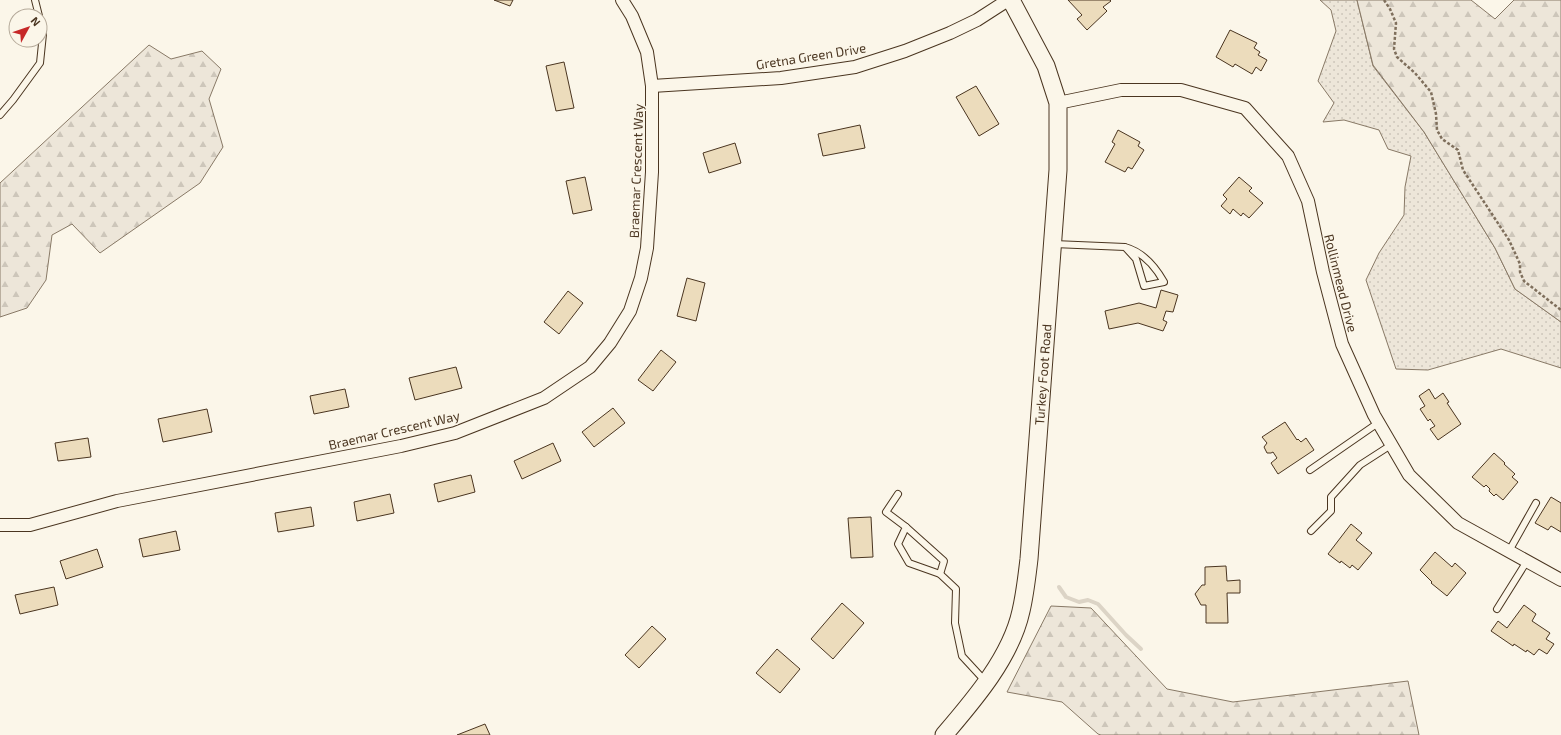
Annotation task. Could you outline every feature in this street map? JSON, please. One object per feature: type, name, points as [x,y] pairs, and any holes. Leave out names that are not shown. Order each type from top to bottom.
[{"type":"street","name":"Braemar Crescent Way","points":[[0,525],[30,525],[117,501],[400,446],[454,433],[544,398],[590,366],[610,343],[630,311],[641,278],[647,248],[652,172],[652,86],[647,52],[632,16],[622,0]]},
{"type":"street","name":"Gretna Green Drive","points":[[652,86],[781,78],[855,67],[905,52],[950,33],[977,20],[1010,0]]},
{"type":"street","name":"Turkey Foot Road","points":[[944,735],[968,707],[1000,662],[1012,637],[1021,612],[1028,567],[1058,170],[1058,103],[1046,66],[1010,0]]},
{"type":"street","name":"Rollinmead Drive","points":[[1058,103],[1121,90],[1181,90],[1245,108],[1288,156],[1308,201],[1323,272],[1342,344],[1378,423],[1409,475],[1458,523],[1561,580]]},
{"type":"lane","points":[[0,114],[13,100],[40,63],[42,48]]},
{"type":"lane","points":[[1053,244],[1125,247],[1135,250],[1155,267],[1164,282],[1144,286],[1136,259],[1125,247]]},
{"type":"lane","points":[[1310,470],[1378,423]]},
{"type":"lane","points":[[1311,532],[1331,511],[1331,497],[1360,465],[1391,445]]},
{"type":"lane","points":[[898,494],[886,512],[906,527],[944,561],[940,574]]},
{"type":"lane","points":[[1509,551],[1536,503]]},
{"type":"lane","points":[[906,527],[898,544],[909,563],[940,574],[956,589],[955,623],[962,656],[986,682]]},
{"type":"lane","points":[[1497,609],[1527,561]]},
{"type":"path","points":[[1384,0],[1396,23],[1394,49],[1397,57],[1415,72],[1431,92],[1436,114],[1437,130],[1442,139],[1458,150],[1463,170],[1509,240],[1520,264],[1520,272],[1524,281],[1561,310]]},
{"type":"green space","points":[[1320,0],[1357,0],[1373,66],[1424,132],[1495,248],[1515,289],[1561,322],[1561,368],[1501,349],[1428,370],[1396,369],[1366,280],[1379,253],[1404,215],[1405,187],[1411,156],[1388,149],[1379,130],[1344,120],[1323,122],[1334,103],[1318,81],[1336,31],[1331,10]]},
{"type":"green space","points":[[1357,0],[1471,0],[1495,19],[1514,0],[1561,0],[1561,322],[1515,289],[1495,248],[1424,132],[1373,65]]},
{"type":"green space","points":[[149,45],[171,59],[202,51],[221,69],[209,99],[223,147],[200,183],[100,253],[72,224],[52,235],[46,280],[27,308],[0,317],[0,183]]},
{"type":"green space","points":[[1051,606],[1091,608],[1167,689],[1233,702],[1408,681],[1419,735],[1098,734],[1062,702],[1007,692]]},
{"type":"building","points":[[494,0],[513,0],[510,6]]},
{"type":"building","points":[[1068,0],[1111,1],[1103,7],[1107,11],[1087,30],[1077,19],[1082,15]]},
{"type":"building","points":[[1230,30],[1257,43],[1254,48],[1260,52],[1258,55],[1267,60],[1261,71],[1256,67],[1252,74],[1235,64],[1233,67],[1216,57]]},
{"type":"building","points":[[564,62],[574,108],[556,111],[546,66]]},
{"type":"building","points":[[976,86],[999,124],[979,136],[956,97]]},
{"type":"building","points":[[860,125],[865,148],[823,156],[818,134]]},
{"type":"building","points":[[1118,130],[1140,142],[1138,146],[1144,150],[1132,169],[1128,167],[1125,172],[1105,162],[1115,144],[1112,142]]},
{"type":"building","points":[[735,143],[741,163],[709,173],[703,153]]},
{"type":"building","points":[[585,177],[592,210],[573,214],[566,181]]},
{"type":"building","points":[[1239,177],[1252,188],[1249,191],[1263,203],[1249,218],[1243,213],[1241,216],[1233,209],[1230,214],[1221,206],[1227,199],[1223,195]]},
{"type":"building","points":[[687,278],[705,283],[696,321],[677,316]]},
{"type":"building","points":[[1161,290],[1178,295],[1173,312],[1166,311],[1163,320],[1167,322],[1163,331],[1138,323],[1109,329],[1105,311],[1139,303],[1156,308]]},
{"type":"building","points":[[568,291],[583,303],[559,334],[544,322]]},
{"type":"building","points":[[661,350],[676,362],[653,391],[638,380]]},
{"type":"building","points":[[456,367],[462,388],[415,400],[409,378]]},
{"type":"building","points":[[345,389],[349,407],[314,414],[310,396]]},
{"type":"building","points":[[1429,389],[1435,399],[1443,393],[1449,402],[1447,403],[1461,424],[1438,440],[1430,429],[1435,426],[1430,419],[1428,421],[1420,409],[1425,406],[1419,396]]},
{"type":"building","points":[[613,408],[625,423],[594,447],[582,432]]},
{"type":"building","points":[[207,409],[212,432],[163,442],[158,419]]},
{"type":"building","points":[[1285,422],[1297,440],[1298,439],[1301,442],[1306,438],[1314,450],[1278,474],[1271,463],[1277,458],[1273,452],[1267,453],[1264,447],[1267,443],[1262,437]]},
{"type":"building","points":[[88,438],[91,457],[58,461],[55,443]]},
{"type":"building","points":[[553,443],[561,461],[522,479],[514,461]]},
{"type":"building","points":[[1494,453],[1515,474],[1512,477],[1518,482],[1503,500],[1496,494],[1494,496],[1486,485],[1484,487],[1472,477]]},
{"type":"building","points":[[471,475],[475,492],[438,502],[434,484]]},
{"type":"building","points":[[390,494],[394,513],[357,521],[354,502]]},
{"type":"building","points":[[1551,497],[1561,503],[1561,532],[1551,526],[1548,530],[1535,523]]},
{"type":"building","points":[[311,507],[314,526],[278,532],[275,513]]},
{"type":"building","points":[[871,517],[873,557],[851,558],[848,518]]},
{"type":"building","points":[[1351,524],[1362,533],[1356,540],[1372,553],[1358,570],[1352,565],[1350,568],[1341,561],[1340,563],[1328,554]]},
{"type":"building","points":[[176,531],[180,550],[143,557],[139,539]]},
{"type":"building","points":[[97,549],[103,567],[66,579],[60,561]]},
{"type":"building","points":[[1435,552],[1452,567],[1455,563],[1466,573],[1447,596],[1431,583],[1432,582],[1420,570]]},
{"type":"building","points":[[1226,566],[1227,581],[1240,580],[1240,593],[1227,593],[1228,623],[1206,623],[1206,605],[1201,605],[1195,594],[1202,585],[1205,585],[1205,567]]},
{"type":"building","points":[[54,587],[58,605],[20,614],[15,595]]},
{"type":"building","points":[[842,603],[864,623],[833,659],[811,639]]},
{"type":"building","points":[[1524,605],[1536,614],[1532,621],[1550,633],[1546,639],[1554,644],[1547,654],[1539,649],[1534,655],[1527,650],[1526,652],[1514,644],[1513,646],[1491,631],[1498,621],[1507,628]]},
{"type":"building","points":[[652,626],[666,639],[639,668],[625,655]]},
{"type":"building","points":[[777,649],[800,669],[780,693],[756,673]]},
{"type":"building","points":[[485,724],[490,735],[457,735]]},
{"type":"waterway","points":[[1059,587],[1066,597],[1079,602],[1088,600],[1098,604],[1141,649]]}]
